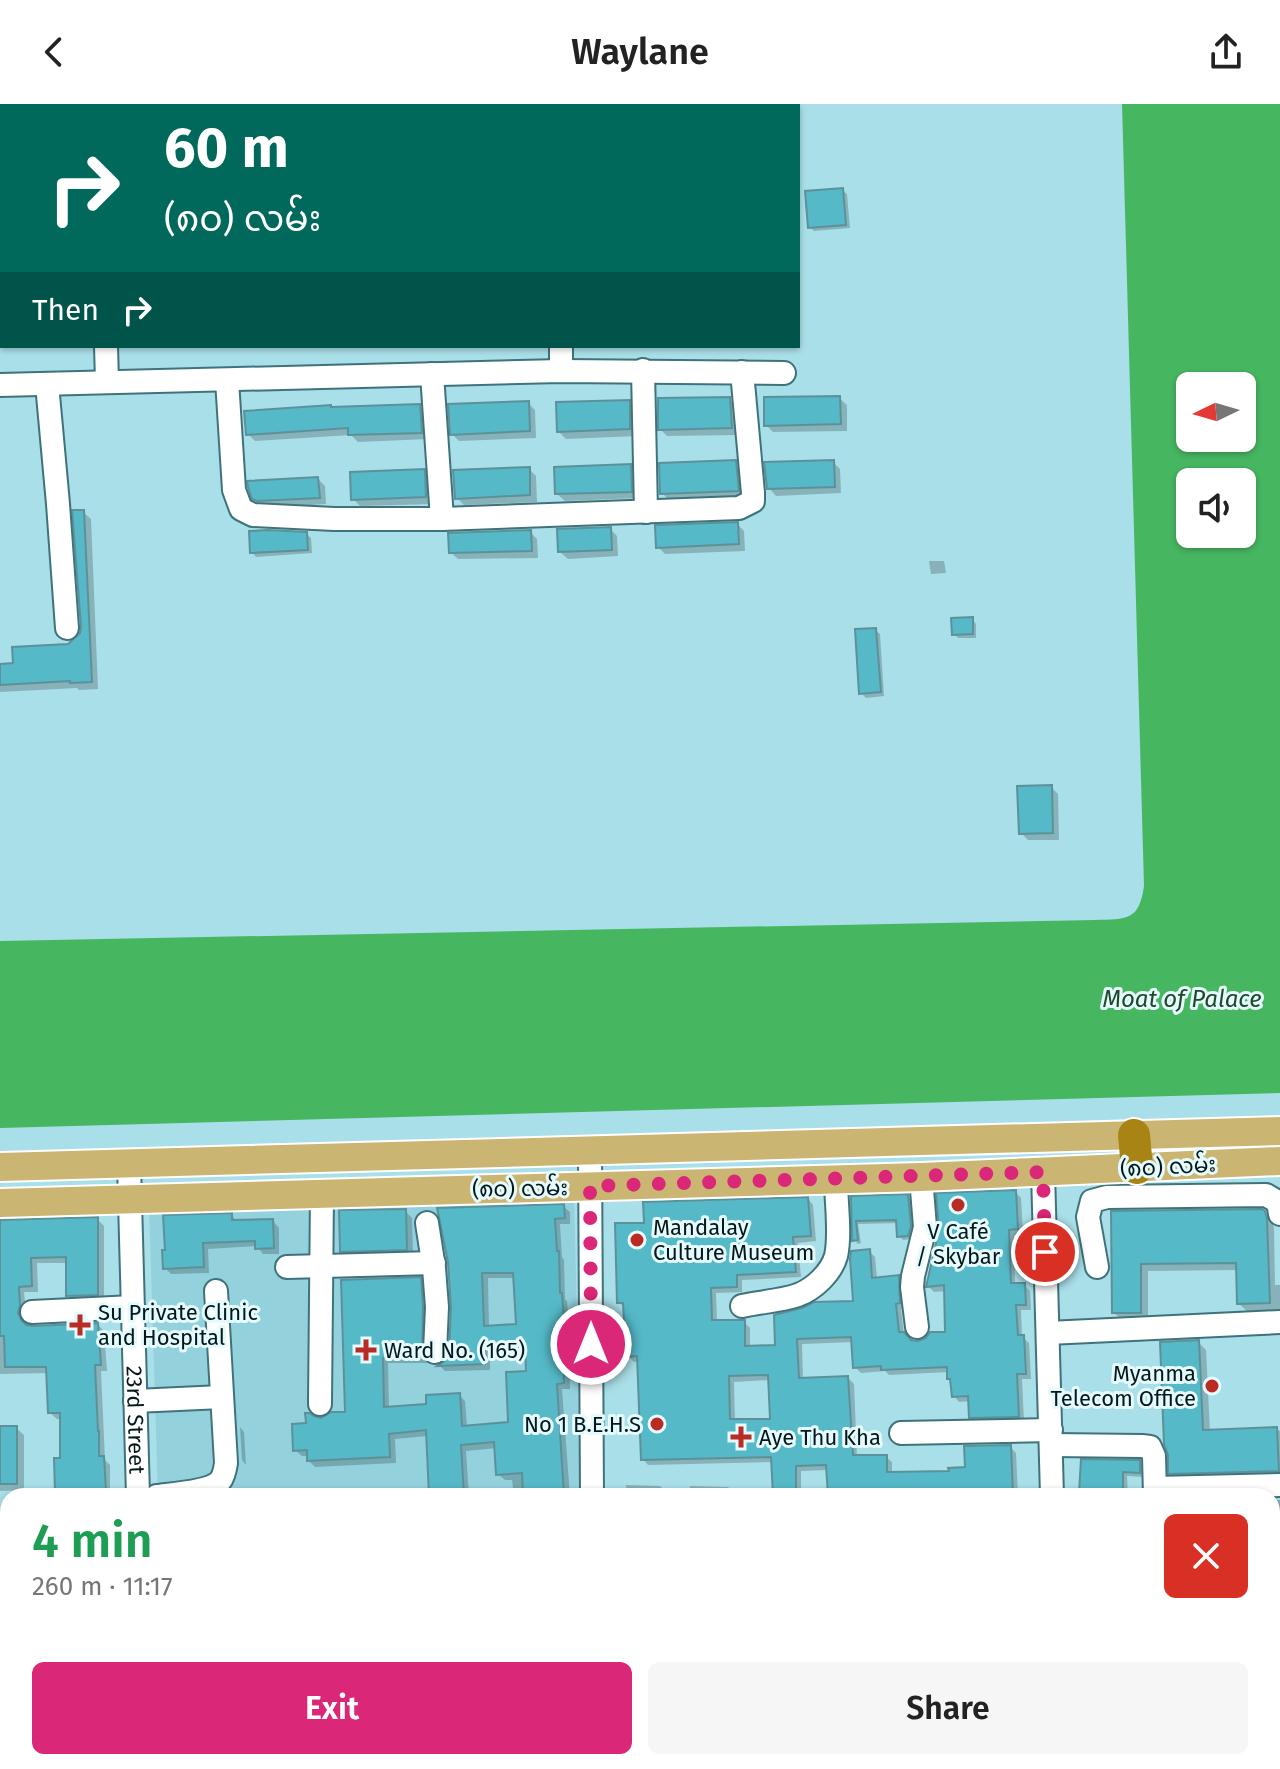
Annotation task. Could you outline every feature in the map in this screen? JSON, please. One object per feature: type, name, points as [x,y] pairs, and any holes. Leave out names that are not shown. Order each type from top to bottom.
[{"type":"highway","points":[[1134,1135],[1137,1168]]},
{"type":"main road","name":"(၈၀) လမ်း","points":[[0,1167],[1280,1131]]},
{"type":"main road","name":"(၈၀) လမ်း","points":[[0,1203],[836,1180],[1280,1161]]},
{"type":"street","points":[[106,348],[107,381]]},
{"type":"street","points":[[561,348],[561,371]]},
{"type":"street","points":[[643,370],[646,512]]},
{"type":"street","points":[[0,385],[561,371],[784,373]]},
{"type":"street","points":[[227,380],[234,490],[241,509],[253,515],[280,517],[442,519],[739,508],[748,505],[753,501],[742,372]]},
{"type":"street","points":[[432,374],[442,519]]},
{"type":"street","points":[[47,384],[67,628]]},
{"type":"street","points":[[590,1151],[592,1488]]},
{"type":"street","name":"23rd Street","points":[[129,1164],[138,1488]]},
{"type":"street","points":[[1043,1172],[1052,1488]]},
{"type":"street","points":[[917,1327],[912,1287],[925,1227],[921,1177]]},
{"type":"street","points":[[742,1306],[814,1289],[830,1268],[836,1249],[836,1180]]},
{"type":"street","points":[[320,1404],[322,1193]]},
{"type":"street","points":[[1097,1267],[1088,1217],[1092,1201],[1107,1197],[1266,1195],[1278,1202],[1280,1214]]},
{"type":"street","points":[[427,1223],[437,1307],[435,1352]]},
{"type":"street","points":[[287,1267],[434,1263]]},
{"type":"street","points":[[207,1488],[217,1485],[223,1478],[226,1463],[216,1291]]},
{"type":"street","points":[[32,1312],[133,1307]]},
{"type":"street","points":[[1048,1333],[1280,1322]]},
{"type":"street","points":[[135,1401],[222,1397]]},
{"type":"street","points":[[901,1433],[1052,1438],[1147,1446],[1153,1450],[1155,1488]]},
{"type":"street","points":[[1226,1488],[1280,1485]]},
{"type":"shaded area","name":"Ward No. (165)","points":[[574,1189],[581,1488],[158,1488],[149,1205]]},
{"type":"water","name":"Moat of Palace","points":[[1122,104],[1280,104],[1280,1093],[0,1128],[0,941],[1106,920],[1130,916],[1142,897]]},
{"type":"building","points":[[843,188],[846,225],[808,228],[805,191]]},
{"type":"building","points":[[840,396],[841,424],[764,426],[764,397]]},
{"type":"building","points":[[730,397],[732,428],[658,430],[658,398]]},
{"type":"building","points":[[630,400],[630,429],[557,432],[556,402]]},
{"type":"building","points":[[529,401],[530,431],[450,435],[448,404]]},
{"type":"building","points":[[420,404],[422,433],[348,435],[348,428],[246,435],[244,411],[331,405]]},
{"type":"building","points":[[736,460],[739,491],[660,494],[659,463]]},
{"type":"building","points":[[834,460],[835,487],[767,489],[764,462]]},
{"type":"building","points":[[631,464],[632,492],[555,494],[554,467]]},
{"type":"building","points":[[530,467],[530,495],[455,499],[453,470]]},
{"type":"building","points":[[425,469],[426,497],[351,500],[350,472]]},
{"type":"building","points":[[318,477],[320,498],[257,501],[252,499],[247,481]]},
{"type":"building","points":[[72,510],[84,510],[92,682],[0,685],[0,664],[13,663],[12,647],[68,644],[80,633]]},
{"type":"building","points":[[738,522],[739,544],[656,548],[655,525]]},
{"type":"building","points":[[611,527],[612,550],[558,552],[557,529]]},
{"type":"building","points":[[531,530],[532,551],[449,553],[448,533]]},
{"type":"building","points":[[249,531],[307,532],[308,550],[250,553]]},
{"type":"building","points":[[973,617],[973,634],[952,635],[951,618]]},
{"type":"building","points":[[876,628],[881,692],[859,694],[855,629]]},
{"type":"building","points":[[1052,785],[1053,833],[1019,834],[1017,786]]},
{"type":"building","points":[[1016,1190],[1018,1229],[1009,1230],[1011,1283],[1025,1283],[1026,1305],[1016,1305],[1018,1335],[1024,1335],[1026,1374],[1017,1374],[1019,1417],[969,1418],[968,1396],[952,1397],[947,1367],[853,1368],[851,1337],[797,1339],[799,1378],[848,1376],[853,1455],[887,1455],[887,1472],[949,1471],[948,1468],[965,1467],[964,1446],[1011,1445],[1013,1488],[827,1488],[826,1465],[796,1466],[796,1488],[773,1488],[771,1457],[641,1460],[637,1356],[626,1357],[623,1303],[617,1303],[615,1223],[644,1223],[643,1202],[808,1197],[811,1236],[793,1237],[796,1272],[737,1275],[737,1287],[711,1288],[712,1320],[745,1320],[745,1346],[775,1345],[774,1315],[814,1302],[853,1301],[851,1251],[870,1249],[872,1278],[899,1275],[900,1303],[896,1304],[899,1332],[918,1341],[930,1332],[945,1332],[944,1285],[926,1287],[939,1230],[936,1193]],"holes":[[[768,1375],[770,1419],[730,1419],[729,1376]]]},
{"type":"building","points":[[908,1194],[911,1226],[908,1236],[897,1237],[896,1220],[856,1221],[858,1240],[852,1241],[851,1196]]},
{"type":"building","points":[[564,1204],[565,1218],[555,1219],[560,1293],[564,1320],[567,1320],[568,1341],[563,1341],[564,1383],[557,1384],[564,1488],[523,1488],[522,1473],[496,1475],[494,1442],[461,1445],[464,1488],[429,1488],[426,1430],[389,1434],[390,1457],[307,1461],[307,1450],[293,1451],[292,1424],[306,1423],[305,1413],[321,1418],[331,1412],[345,1412],[341,1280],[421,1277],[422,1357],[383,1358],[384,1407],[426,1404],[426,1395],[460,1393],[462,1426],[508,1422],[506,1372],[526,1371],[525,1342],[484,1344],[485,1364],[437,1366],[446,1360],[449,1353],[451,1308],[448,1262],[437,1208]],"holes":[[[482,1273],[513,1273],[516,1324],[484,1326]]]},
{"type":"building","points":[[406,1209],[407,1250],[340,1252],[339,1210]]},
{"type":"building","points":[[1262,1209],[1267,1219],[1270,1303],[1237,1304],[1236,1263],[1141,1264],[1141,1313],[1112,1313],[1111,1211]]},
{"type":"building","points":[[232,1213],[232,1220],[273,1219],[274,1248],[255,1249],[255,1241],[203,1243],[204,1267],[163,1269],[163,1215]]},
{"type":"building","points":[[98,1217],[98,1295],[66,1296],[66,1257],[31,1258],[32,1286],[19,1287],[18,1313],[26,1325],[33,1326],[98,1323],[101,1365],[95,1365],[99,1456],[104,1456],[106,1488],[55,1488],[54,1458],[60,1458],[60,1413],[48,1413],[46,1367],[5,1367],[4,1336],[0,1336],[0,1220]]},
{"type":"building","points":[[1199,1340],[1203,1430],[1277,1427],[1279,1471],[1168,1474],[1160,1342]]},
{"type":"building","points":[[0,1426],[17,1426],[17,1484],[0,1484]]},
{"type":"building","points":[[1081,1459],[1140,1460],[1140,1473],[1123,1472],[1123,1488],[1079,1488]]},
{"type":"place","name":"V Café / Skybar","points":[[958,1205]]},
{"type":"place","name":"Mandalay Culture Museum","points":[[637,1240]]},
{"type":"place","name":"Su Private Clinic and Hospital","points":[[80,1325]]},
{"type":"place","name":"Ward No. (165)","points":[[366,1350]]},
{"type":"place","name":"Myanma Telecom Office","points":[[1212,1386]]},
{"type":"place","name":"No 1 B.E.H.S","points":[[657,1424]]},
{"type":"place","name":"Aye Thu Kha","points":[[741,1437]]},
{"type":"route","points":[[591,1344],[590,1186],[1043,1172],[1045,1252]]}]
